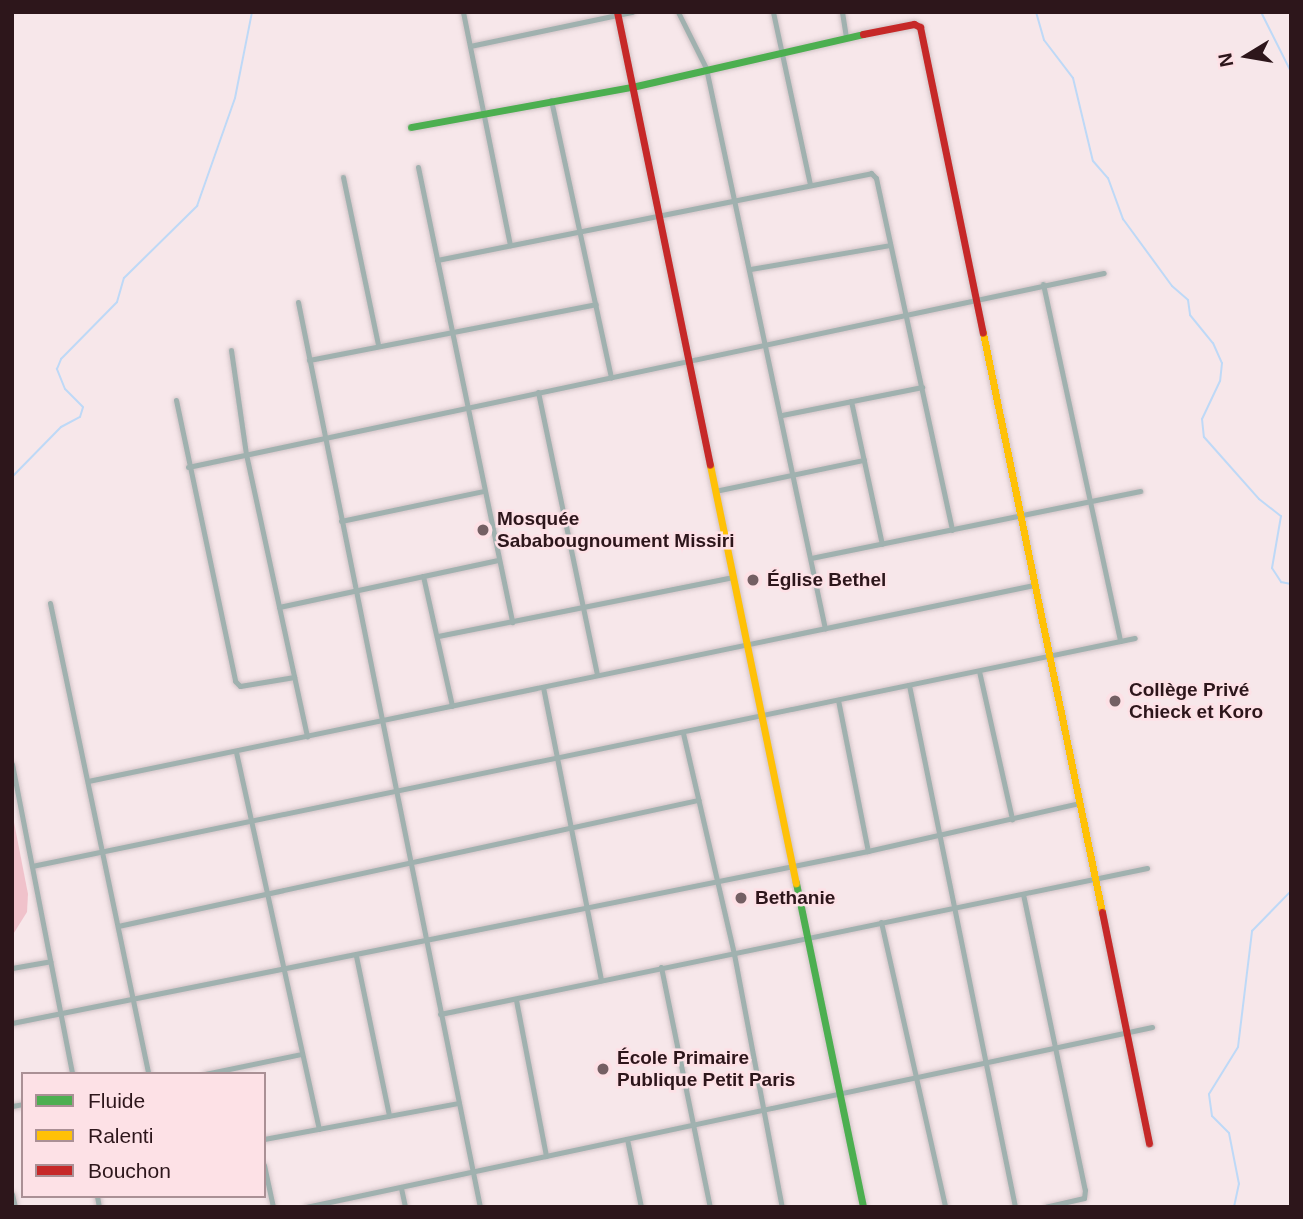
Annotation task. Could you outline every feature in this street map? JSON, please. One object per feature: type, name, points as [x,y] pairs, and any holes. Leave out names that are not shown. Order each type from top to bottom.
[{"type":"street","points":[[463,12],[510,245]]},
{"type":"street","points":[[470,46],[632,12]]},
{"type":"street","points":[[678,12],[706,68],[795,474],[825,629]]},
{"type":"street","points":[[773,12],[810,184]]},
{"type":"street","points":[[842,12],[846,37]]},
{"type":"street","points":[[618,14],[863,1207]]},
{"type":"street","points":[[411,127],[482,111],[632,87],[846,37],[914,24],[920,27],[1095,879],[1124,1033],[1149,1143]]},
{"type":"street","points":[[551,100],[611,378]]},
{"type":"street","points":[[418,167],[465,407],[512,622]]},
{"type":"street","points":[[437,260],[659,218],[871,173],[906,314],[952,530]]},
{"type":"street","points":[[343,177],[378,345]]},
{"type":"street","points":[[750,269],[890,245]]},
{"type":"street","points":[[188,467],[1104,273]]},
{"type":"street","points":[[1043,284],[1120,641]]},
{"type":"street","points":[[298,302],[380,722],[480,1207]]},
{"type":"street","points":[[309,360],[596,304]]},
{"type":"street","points":[[231,350],[246,454],[307,737]]},
{"type":"street","points":[[782,415],[922,387]]},
{"type":"street","points":[[538,392],[597,676]]},
{"type":"street","points":[[176,400],[234,681],[240,686],[294,677]]},
{"type":"street","points":[[850,401],[882,544]]},
{"type":"street","points":[[715,491],[864,460]]},
{"type":"street","points":[[341,521],[483,491]]},
{"type":"street","points":[[811,558],[1140,491]]},
{"type":"street","points":[[279,607],[498,560]]},
{"type":"street","points":[[423,576],[452,706]]},
{"type":"street","points":[[438,636],[733,577]]},
{"type":"street","points":[[88,782],[1034,585]]},
{"type":"street","points":[[50,603],[148,1072]]},
{"type":"street","points":[[32,866],[1135,638]]},
{"type":"street","points":[[979,671],[1012,819]]},
{"type":"street","points":[[909,685],[1015,1207]]},
{"type":"street","points":[[543,687],[601,980]]},
{"type":"street","points":[[838,700],[868,851]]},
{"type":"street","points":[[683,733],[734,954],[782,1207]]},
{"type":"street","points":[[236,752],[318,1129]]},
{"type":"street","points":[[12,764],[16,798],[32,866],[72,1072]]},
{"type":"street","points":[[118,926],[698,800]]},
{"type":"street","points":[[12,1024],[426,942],[792,864],[868,851],[1079,803]]},
{"type":"street","points":[[440,1014],[1147,868]]},
{"type":"street","points":[[1023,894],[1085,1190],[1084,1198],[1046,1207]]},
{"type":"street","points":[[881,922],[945,1207]]},
{"type":"street","points":[[356,956],[388,1116]]},
{"type":"street","points":[[12,968],[50,961]]},
{"type":"street","points":[[662,967],[710,1207]]},
{"type":"street","points":[[516,1000],[546,1156]]},
{"type":"street","points":[[306,1207],[1152,1027]]},
{"type":"street","points":[[215,1072],[302,1054]]},
{"type":"street","points":[[266,1139],[458,1103]]},
{"type":"street","points":[[627,1139],[641,1207]]},
{"type":"street","points":[[266,1174],[273,1207]]},
{"type":"street","points":[[401,1188],[405,1207]]},
{"type":"street","points":[[12,1194],[15,1207]]},
{"type":"shaded area","points":[[12,812],[28,894],[27,912],[12,936]]},
{"type":"waterway","points":[[12,477],[61,427],[80,417],[83,407],[65,389],[57,369],[61,359],[117,302],[124,278],[197,206],[235,98],[252,12]]},
{"type":"waterway","points":[[1036,12],[1044,40],[1073,78],[1093,161],[1108,178],[1123,219],[1172,286],[1188,300],[1190,315],[1213,343],[1222,363],[1220,381],[1202,419],[1204,437],[1259,499],[1281,516],[1272,568],[1281,582],[1291,584]]},
{"type":"waterway","points":[[1261,12],[1291,72]]},
{"type":"waterway","points":[[1234,1207],[1239,1184],[1229,1133],[1212,1116],[1209,1094],[1238,1047],[1252,931],[1291,891]]},
{"type":"traffic: fast","points":[[411,127],[632,87],[863,34]]},
{"type":"traffic: fast","points":[[796,883],[863,1207]]},
{"type":"traffic: slow","points":[[983,333],[1102,912]]},
{"type":"traffic: slow","points":[[710,465],[796,883]]},
{"type":"traffic: jam","points":[[617,12],[710,465]]},
{"type":"traffic: jam","points":[[863,34],[914,24],[920,27],[983,333]]},
{"type":"traffic: jam","points":[[1102,912],[1149,1143]]},
{"type":"place","name":"Mosquée Sababougnoument Missiri","points":[[483,530]]},
{"type":"place","name":"Église Bethel","points":[[753,580]]},
{"type":"place","name":"Collège Privé Chieck et Koro","points":[[1115,701]]},
{"type":"place","name":"Bethanie","points":[[741,898]]},
{"type":"place","name":"École Primaire Publique Petit Paris","points":[[603,1069]]}]
